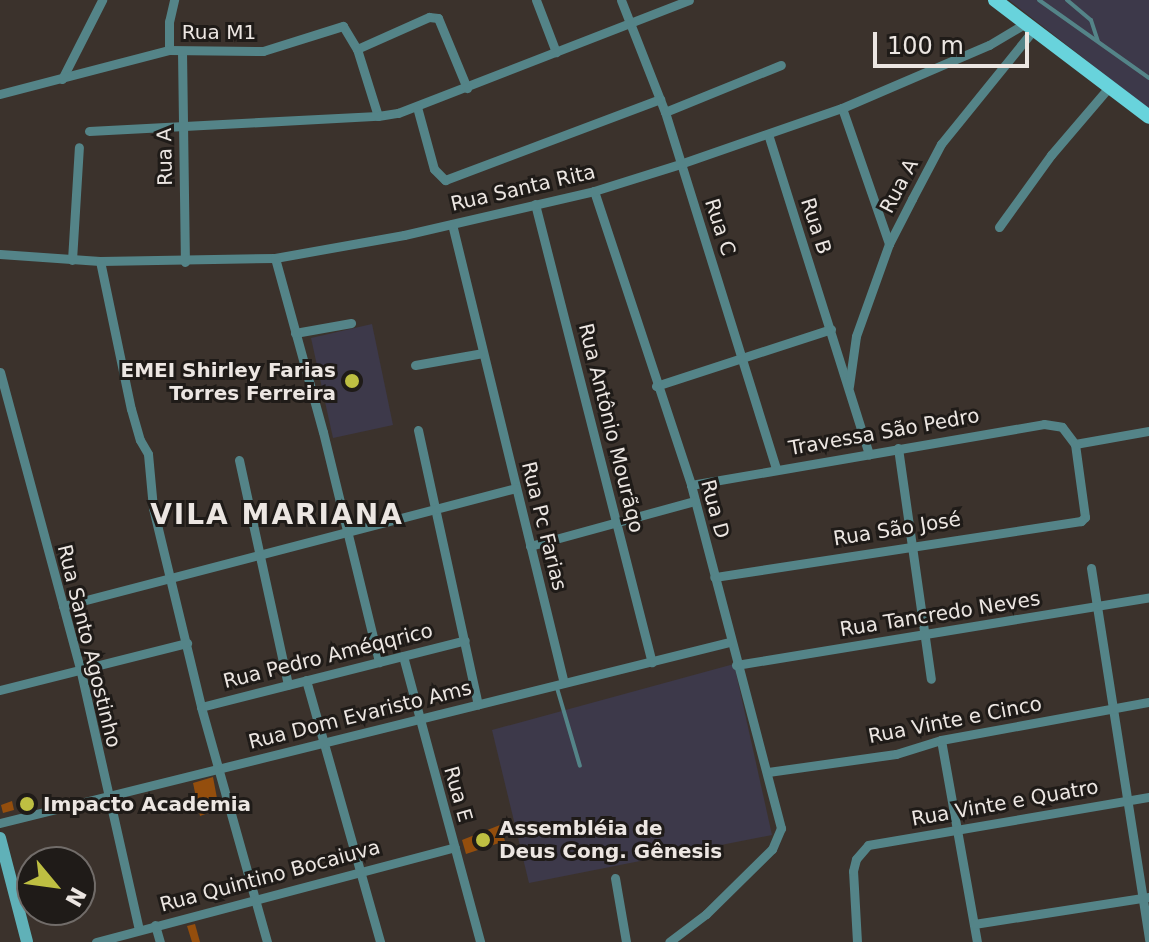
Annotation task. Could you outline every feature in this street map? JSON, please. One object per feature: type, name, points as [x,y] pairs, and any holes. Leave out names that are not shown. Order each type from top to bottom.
[{"type":"main road","points":[[995,0],[1149,117]]},
{"type":"street","points":[[62,79],[102,0]]},
{"type":"street","points":[[169,50],[169,22],[174,0]]},
{"type":"street","points":[[536,0],[556,52]]},
{"type":"street","name":"Rua C","points":[[621,0],[665,112],[776,468]]},
{"type":"street","points":[[89,131],[378,116],[417,107],[689,0]]},
{"type":"street","points":[[378,116],[357,49],[429,17],[438,18],[467,88]]},
{"type":"street","name":"Rua M1","points":[[0,94],[169,50],[263,51],[343,26],[357,49]]},
{"type":"street","name":"Rua Santa Rita","points":[[0,254],[100,261],[185,262],[275,258],[452,224],[594,191],[768,134],[842,108],[1030,26]]},
{"type":"street","name":"Rua A","points":[[849,386],[856,336],[889,244],[941,144],[1030,26]]},
{"type":"street","name":"Rua A","points":[[182,51],[185,262]]},
{"type":"street","points":[[665,112],[781,65]]},
{"type":"street","points":[[999,227],[1051,155],[1110,86]]},
{"type":"street","points":[[417,107],[437,174],[445,180],[660,99]]},
{"type":"street","points":[[842,108],[889,244]]},
{"type":"street","name":"Rua B","points":[[768,134],[831,329]]},
{"type":"street","points":[[72,260],[79,147]]},
{"type":"street","name":"Rua D","points":[[594,191],[691,485],[729,642],[768,772],[781,828],[778,840],[706,914],[669,942]]},
{"type":"street","name":"Rua Antônio Mourãqo","points":[[535,204],[652,662]]},
{"type":"street","name":"Rua Pc Farias","points":[[452,224],[560,684]]},
{"type":"street","points":[[275,258],[379,662]]},
{"type":"street","points":[[100,261],[131,409],[140,440],[148,454],[153,508],[201,707],[267,942]]},
{"type":"street","points":[[295,333],[351,323]]},
{"type":"street","points":[[656,386],[831,329]]},
{"type":"street","name":"Rua A","points":[[831,329],[869,454]]},
{"type":"street","points":[[415,365],[483,353]]},
{"type":"street","name":"Rua Santo Agostinho","points":[[0,372],[4,400],[80,668],[139,929]]},
{"type":"street","name":"Travessa São Pedro","points":[[691,485],[1044,424],[1062,427],[1075,444]]},
{"type":"street","points":[[418,430],[478,705]]},
{"type":"street","points":[[1075,444],[1149,431]]},
{"type":"street","name":"Rua São José","points":[[714,577],[1081,521],[1085,517],[1075,444]]},
{"type":"street","points":[[898,448],[931,679]]},
{"type":"street","points":[[239,460],[288,685]]},
{"type":"street","points":[[63,606],[259,552],[516,488]]},
{"type":"street","points":[[530,546],[695,501]]},
{"type":"street","points":[[1091,568],[1126,801],[1146,898],[1149,939]]},
{"type":"street","name":"Rua Tancredo Neves","points":[[736,665],[1149,597]]},
{"type":"street","name":"Rua Pedro Améqqrico","points":[[201,707],[465,640]]},
{"type":"street","name":"Rua Dom Evaristo Ams","points":[[0,823],[729,642]]},
{"type":"street","points":[[0,690],[187,643]]},
{"type":"street","name":"Rua E","points":[[403,656],[480,942]]},
{"type":"street","points":[[306,680],[380,942]]},
{"type":"street","name":"Rua Vinte e Cinco","points":[[768,772],[896,754],[941,740],[1149,702]]},
{"type":"street","points":[[941,740],[977,942]]},
{"type":"street","name":"Rua Vinte e Quatro","points":[[857,942],[853,871],[856,859],[868,845],[1149,797]]},
{"type":"street","points":[[0,838],[5,878],[27,942]]},
{"type":"street","name":"Rua Quintino Bocaiuva","points":[[96,942],[455,847]]},
{"type":"street","points":[[615,878],[626,942]]},
{"type":"street","points":[[974,924],[1146,898]]},
{"type":"street","points":[[155,925],[160,942]]},
{"type":"lane","points":[[1039,0],[1149,78]]},
{"type":"lane","points":[[1067,0],[1091,20],[1098,43]]},
{"type":"lane","points":[[560,684],[580,766]]},
{"type":"shaded area","points":[[1009,0],[1149,0],[1149,109]]},
{"type":"shaded area","name":"EMEI Shirley Farias Torres Ferreira","points":[[372,324],[393,425],[333,438],[311,338]]},
{"type":"shaded area","points":[[734,664],[772,835],[529,883],[492,730]]},
{"type":"building","points":[[213,777],[219,809],[200,816],[193,783]]},
{"type":"building","points":[[12,801],[14,810],[3,813],[1,805]]},
{"type":"building","name":"Assembléia de Deus Cong. Gênesis","points":[[500,825],[505,841],[466,854],[462,840]]},
{"type":"building","points":[[195,924],[200,942],[192,942],[187,926]]},
{"type":"place","name":"EMEI Shirley Farias Torres Ferreira","points":[[352,381]]},
{"type":"place","name":"Impacto Academia","points":[[27,804]]},
{"type":"place","name":"Assembléia de Deus Cong. Gênesis","points":[[483,840]]},
{"type":"district","name":"VILA MARIANA","points":[[277,515]]}]
